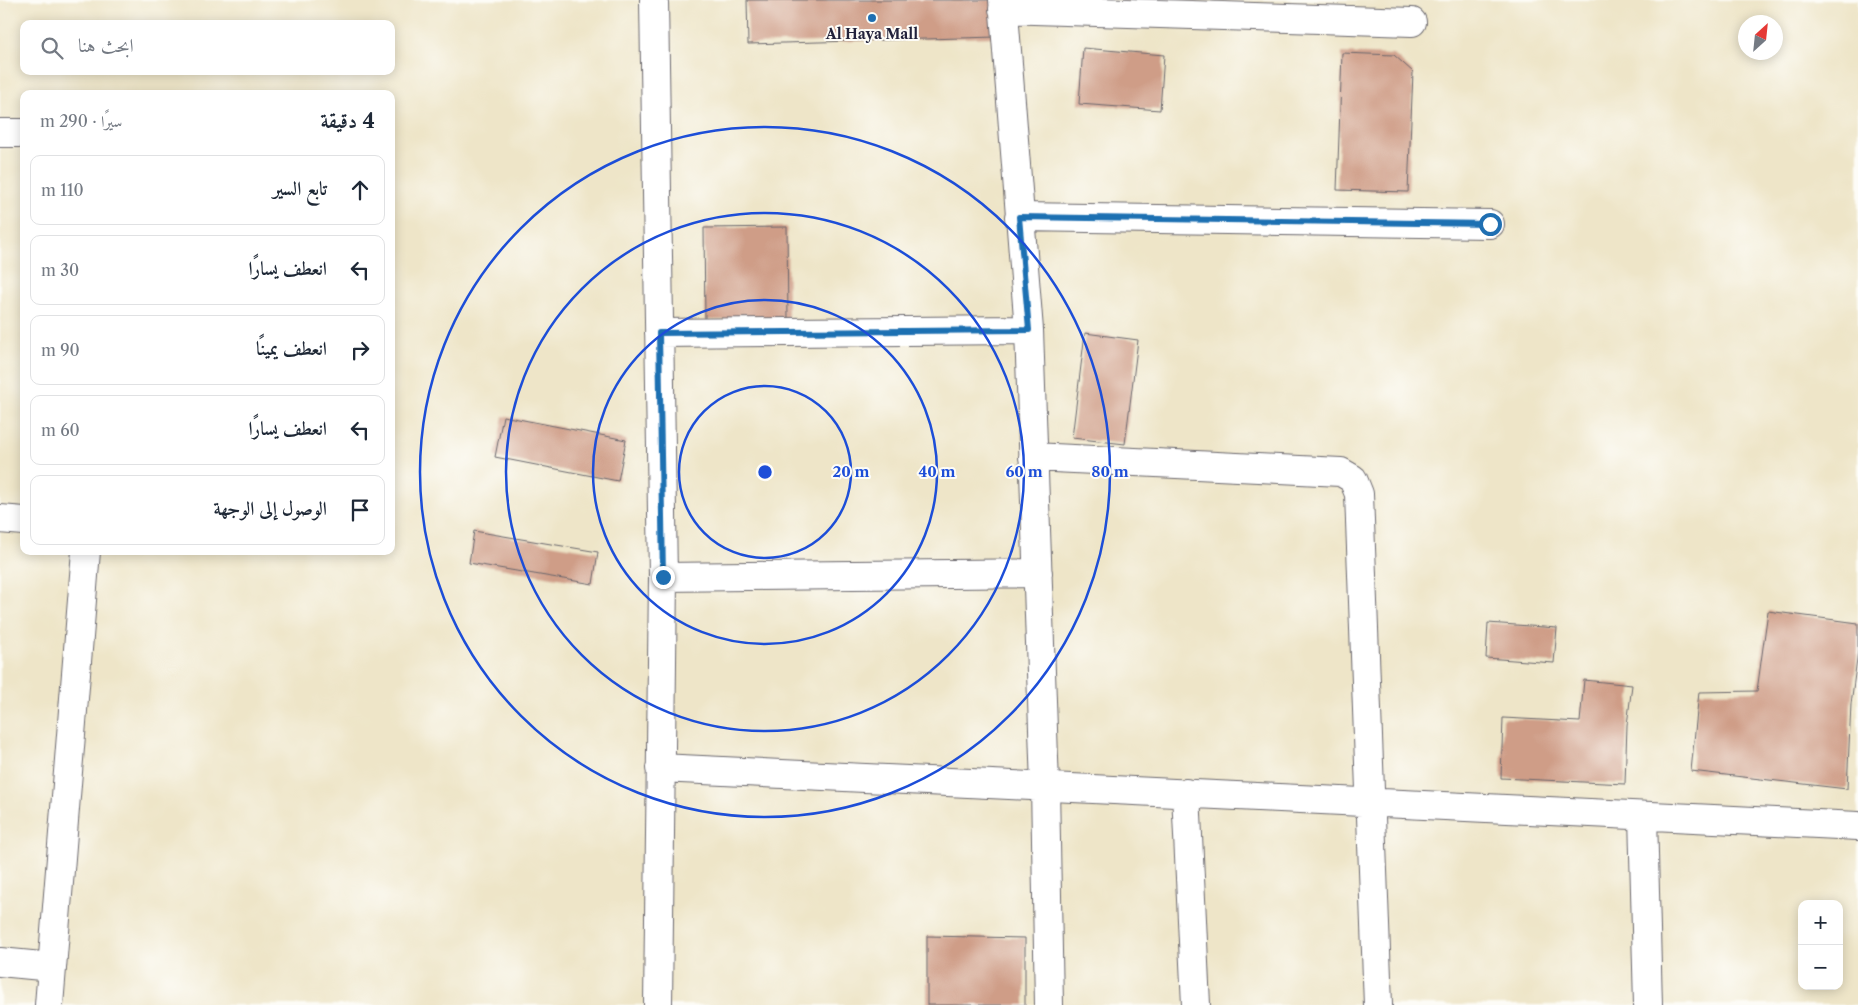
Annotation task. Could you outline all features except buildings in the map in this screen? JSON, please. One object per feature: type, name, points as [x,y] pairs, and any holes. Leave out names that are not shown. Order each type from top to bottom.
[{"type":"street","points":[[654,0],[663,577],[658,1005]]},
{"type":"street","points":[[1050,1005],[1029,330],[1003,5],[1412,22]]},
{"type":"street","points":[[0,132],[20,133]]},
{"type":"street","points":[[1019,217],[1490,224]]},
{"type":"street","points":[[659,333],[1029,330]]},
{"type":"street","points":[[1033,457],[1341,472],[1353,479],[1359,494],[1378,1005]]},
{"type":"street","points":[[0,519],[20,521]]},
{"type":"street","points":[[49,1005],[86,555]]},
{"type":"street","points":[[663,577],[1038,574]]},
{"type":"street","points":[[660,768],[1858,826]]},
{"type":"street","points":[[1186,793],[1196,1005]]},
{"type":"street","points":[[1643,816],[1648,1005]]},
{"type":"street","points":[[0,962],[52,967]]},
{"type":"place","name":"Al Haya Mall","points":[[872,18]]},
{"type":"route","points":[[663,577],[659,333],[1029,330],[1019,217],[1490,224]]}]
